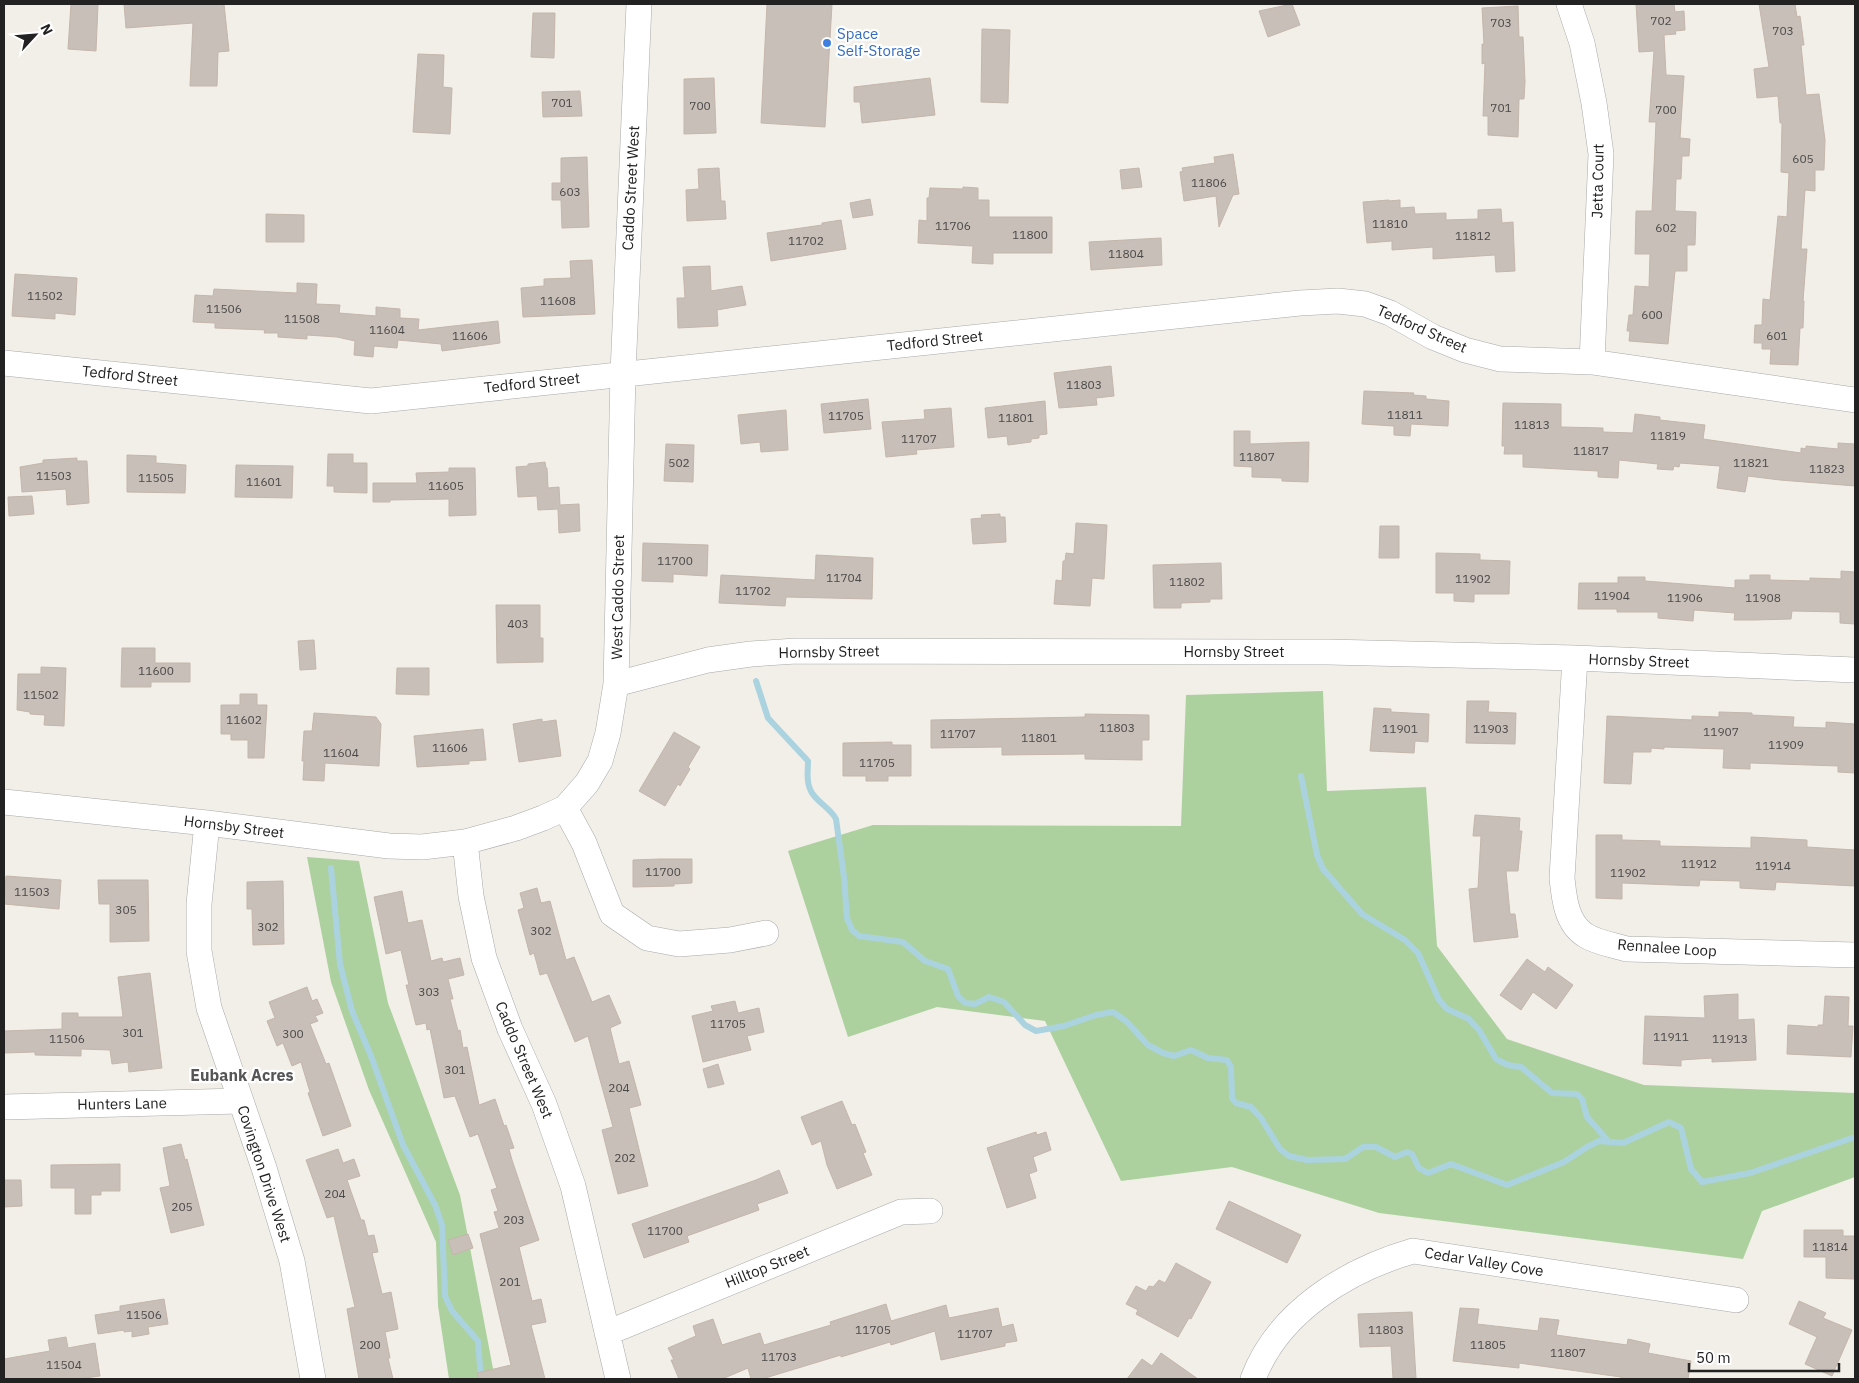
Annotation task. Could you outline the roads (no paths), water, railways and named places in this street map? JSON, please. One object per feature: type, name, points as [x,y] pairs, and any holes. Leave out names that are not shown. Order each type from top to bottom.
[{"type":"street","name":"Caddo Street West","points":[[623,373],[639,4]]},
{"type":"street","name":"Jetta Court","points":[[1569,4],[1582,43],[1594,103],[1600,154],[1592,362]]},
{"type":"street","name":"Tedford Street","points":[[4,364],[371,401],[623,373],[1300,303],[1338,301],[1365,304],[1390,313],[1433,337],[1465,350],[1500,358],[1592,362],[1855,400]]},
{"type":"street","name":"West Caddo Street","points":[[565,808],[587,783],[600,761],[608,733],[616,684],[623,373]]},
{"type":"street","name":"Hornsby Street","points":[[616,684],[708,660],[751,654],[796,652],[1328,652],[1575,658],[1855,670]]},
{"type":"street","name":"Rennalee Loop","points":[[1575,658],[1562,878],[1565,902],[1572,920],[1584,935],[1627,948],[1855,955]]},
{"type":"street","name":"Hornsby Street","points":[[4,802],[207,823],[389,846],[422,847],[465,842]]},
{"type":"street","points":[[465,842],[534,822],[565,808],[584,842],[612,914],[646,938],[679,944],[730,940],[766,933]]},
{"type":"street","name":"Covington Drive West","points":[[207,823],[200,904],[199,951],[209,1008],[264,1168],[292,1261],[313,1379]]},
{"type":"street","name":"Caddo Street West","points":[[465,842],[471,896],[484,958],[510,1029],[544,1104],[573,1186],[618,1379]]},
{"type":"street","name":"Hunters Lane","points":[[4,1107],[240,1101]]},
{"type":"street","name":"Hilltop Street","points":[[607,1333],[901,1212],[930,1211]]},
{"type":"street","name":"Cedar Valley Cove","points":[[1253,1379],[1259,1364],[1285,1327],[1315,1298],[1386,1259],[1413,1251],[1736,1300]]},
{"type":"waterway","points":[[756,681],[768,718],[808,761],[808,783],[812,793],[836,819],[844,877],[847,918],[852,930],[859,936],[903,942],[925,961],[948,969],[958,996],[965,1003],[975,1004],[989,997],[1004,1002],[1025,1025],[1036,1031],[1064,1026],[1096,1015],[1113,1012],[1126,1021],[1148,1045],[1163,1053],[1174,1056],[1191,1050],[1208,1058],[1227,1060],[1231,1067],[1232,1098],[1236,1103],[1251,1107],[1261,1118],[1280,1149],[1289,1156],[1307,1160],[1345,1159],[1363,1147],[1376,1147],[1395,1157],[1407,1152],[1412,1154],[1419,1168],[1428,1173],[1451,1164],[1507,1185],[1564,1162],[1599,1141],[1623,1143],[1669,1122],[1681,1128],[1691,1169],[1702,1182],[1750,1173],[1855,1137]]},
{"type":"waterway","points":[[1301,776],[1317,855],[1323,869],[1362,914],[1405,940],[1418,953],[1439,1000],[1447,1009],[1469,1019],[1479,1030],[1496,1059],[1508,1065],[1521,1067],[1552,1093],[1577,1094],[1582,1099],[1587,1117],[1609,1142]]},
{"type":"waterway","points":[[331,868],[340,964],[352,1011],[371,1056],[403,1145],[435,1205],[442,1225],[445,1296],[452,1311],[478,1341],[481,1379]]},
{"type":"place","name":"Space Self-Storage","points":[[827,43]]},
{"type":"district","name":"Eubank Acres","points":[[242,1075]]}]
